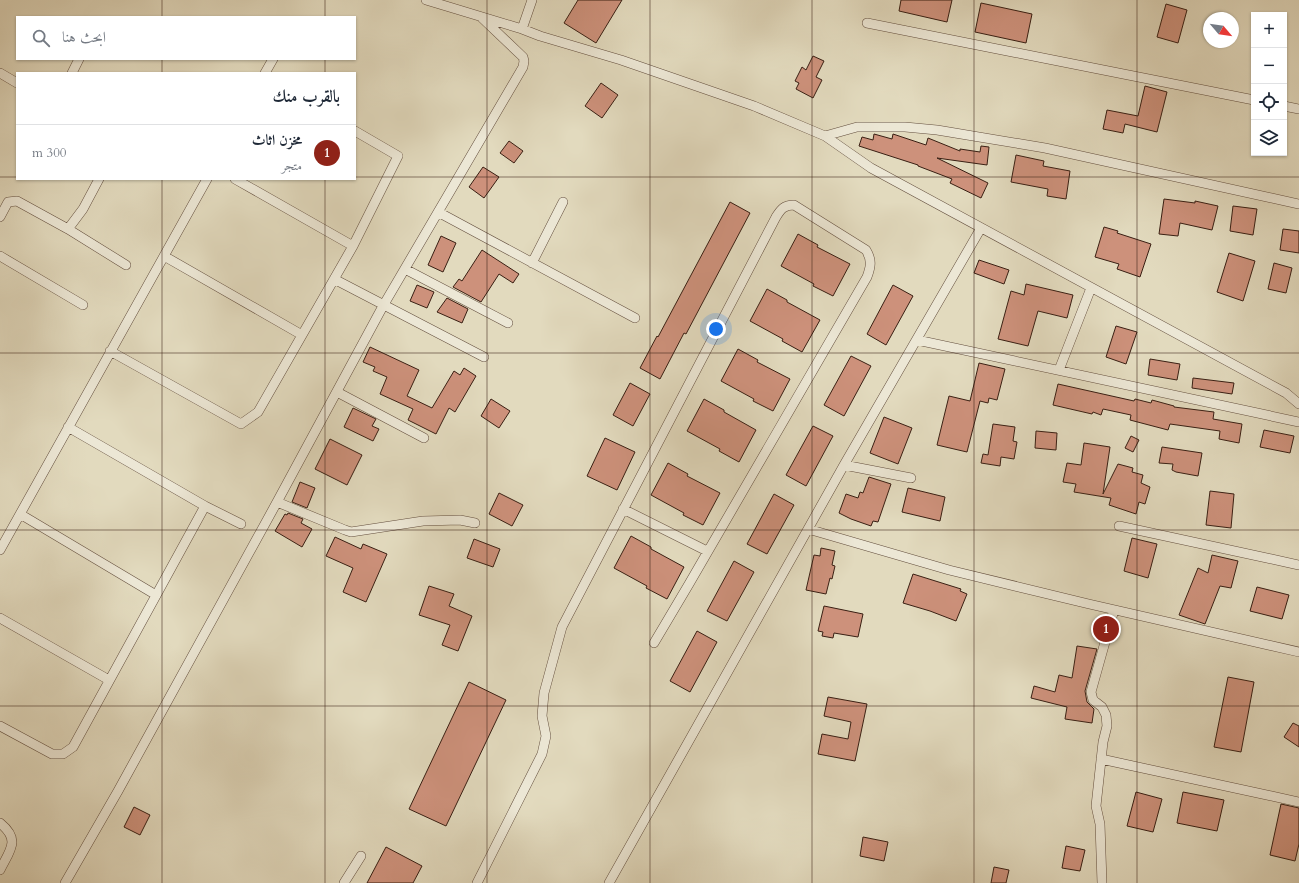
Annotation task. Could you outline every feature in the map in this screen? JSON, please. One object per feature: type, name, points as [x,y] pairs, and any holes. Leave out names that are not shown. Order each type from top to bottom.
[{"type":"street","points":[[426,0],[621,60],[754,106],[825,136],[871,168],[1286,394],[1299,404]]},
{"type":"street","points":[[522,29],[532,0]]},
{"type":"street","points":[[65,883],[118,791],[383,306],[524,64],[523,57],[482,18]]},
{"type":"street","points":[[867,23],[1251,99]]},
{"type":"street","points":[[72,72],[78,60]]},
{"type":"street","points":[[266,72],[272,60]]},
{"type":"street","points":[[0,73],[16,82]]},
{"type":"street","points":[[1287,107],[1299,110]]},
{"type":"street","points":[[825,136],[857,127],[905,127],[937,130],[1045,148],[1299,204]]},
{"type":"street","points":[[110,351],[241,424],[258,412],[353,246],[398,156],[356,133]]},
{"type":"street","points":[[68,229],[83,209],[98,180]]},
{"type":"street","points":[[0,550],[206,180]]},
{"type":"street","points":[[237,180],[353,246]]},
{"type":"street","points":[[0,216],[8,202],[17,200],[68,229],[126,265]]},
{"type":"street","points":[[532,263],[563,202]]},
{"type":"street","points":[[477,883],[542,754],[546,736],[542,716],[544,693],[562,627],[776,217],[787,205],[794,205],[866,250],[870,258],[871,266],[867,277],[654,643]]},
{"type":"street","points":[[438,212],[635,318]]},
{"type":"street","points":[[609,883],[844,465],[981,228]]},
{"type":"street","points":[[0,256],[83,305]]},
{"type":"street","points":[[164,256],[302,335]]},
{"type":"street","points":[[405,269],[508,323]]},
{"type":"street","points":[[334,279],[383,306],[484,357]]},
{"type":"street","points":[[1059,370],[1091,288]]},
{"type":"street","points":[[917,340],[1299,422]]},
{"type":"street","points":[[337,392],[424,438]]},
{"type":"street","points":[[68,427],[205,506],[241,524]]},
{"type":"street","points":[[844,465],[911,478]]},
{"type":"street","points":[[277,502],[351,532],[424,521],[460,520],[475,523]]},
{"type":"street","points":[[0,726],[52,754],[63,754],[73,747],[205,506]]},
{"type":"street","points":[[623,509],[707,551]]},
{"type":"street","points":[[20,514],[156,595]]},
{"type":"street","points":[[1119,526],[1299,565]]},
{"type":"street","points":[[808,529],[949,570],[1114,610],[1299,652]]},
{"type":"street","points":[[1102,883],[1100,824],[1096,806],[1103,742],[1107,726],[1106,715],[1102,707],[1093,700],[1091,692],[1114,610]]},
{"type":"street","points":[[0,618],[109,680]]},
{"type":"street","points":[[1101,759],[1299,802]]},
{"type":"street","points":[[0,823],[12,836],[12,846],[0,870]]},
{"type":"street","points":[[344,883],[361,856]]},
{"type":"building","points":[[578,0],[622,0],[596,43],[564,23]]},
{"type":"building","points":[[901,0],[952,0],[947,22],[899,11]]},
{"type":"building","points":[[981,3],[1032,14],[1026,43],[975,32]]},
{"type":"building","points":[[1166,4],[1187,10],[1178,43],[1157,37]]},
{"type":"building","points":[[813,56],[824,61],[816,77],[822,80],[813,98],[796,89],[799,83],[795,81],[802,67],[806,70]]},
{"type":"building","points":[[601,83],[618,95],[602,118],[585,106]]},
{"type":"building","points":[[1145,86],[1167,92],[1157,132],[1125,124],[1123,133],[1103,129],[1107,110],[1138,116]]},
{"type":"building","points":[[874,134],[892,139],[893,134],[926,145],[928,138],[960,151],[960,149],[980,152],[981,146],[989,147],[987,165],[937,158],[988,183],[981,198],[950,183],[952,179],[918,165],[859,146],[862,137],[873,140]]},
{"type":"building","points":[[509,141],[523,151],[514,163],[500,153]]},
{"type":"building","points":[[1016,155],[1044,161],[1043,166],[1070,171],[1066,199],[1047,196],[1048,189],[1011,182]]},
{"type":"building","points":[[483,167],[499,177],[484,198],[469,187]]},
{"type":"building","points":[[1164,199],[1195,203],[1195,201],[1218,206],[1212,230],[1180,223],[1178,236],[1159,234]]},
{"type":"building","points":[[730,202],[750,213],[686,334],[684,333],[660,379],[640,368]]},
{"type":"building","points":[[1233,206],[1257,209],[1253,235],[1230,231]]},
{"type":"building","points":[[1104,227],[1118,231],[1117,233],[1151,244],[1140,277],[1117,269],[1119,264],[1095,257]]},
{"type":"building","points":[[1283,229],[1299,231],[1299,253],[1280,250]]},
{"type":"building","points":[[798,234],[818,245],[817,247],[850,264],[833,296],[813,286],[814,284],[781,266]]},
{"type":"building","points":[[441,236],[456,243],[443,272],[428,265]]},
{"type":"building","points":[[482,250],[519,274],[513,283],[499,274],[481,302],[453,287],[459,279],[462,281]]},
{"type":"building","points":[[1229,253],[1255,261],[1243,301],[1217,292]]},
{"type":"building","points":[[979,260],[1009,270],[1004,284],[974,273]]},
{"type":"building","points":[[1274,263],[1292,268],[1286,293],[1268,289]]},
{"type":"building","points":[[1026,284],[1073,295],[1067,318],[1038,311],[1028,346],[998,339],[1011,291],[1024,295]]},
{"type":"building","points":[[417,285],[434,292],[427,308],[410,301]]},
{"type":"building","points":[[893,285],[913,296],[886,345],[867,334]]},
{"type":"building","points":[[767,289],[820,320],[802,352],[782,341],[783,339],[750,321]]},
{"type":"building","points":[[447,298],[468,309],[462,323],[437,312]]},
{"type":"building","points":[[1116,326],[1137,332],[1126,364],[1106,357]]},
{"type":"building","points":[[370,347],[419,370],[407,396],[432,408],[454,371],[460,375],[464,368],[476,376],[455,412],[449,408],[436,434],[408,420],[413,409],[380,394],[387,377],[373,371],[375,367],[363,362]]},
{"type":"building","points":[[738,349],[758,360],[757,362],[790,379],[773,411],[753,401],[754,399],[721,381]]},
{"type":"building","points":[[851,356],[871,366],[844,416],[824,405]]},
{"type":"building","points":[[1150,359],[1180,364],[1177,380],[1148,375]]},
{"type":"building","points":[[979,363],[1005,369],[997,400],[989,398],[988,403],[980,401],[967,452],[937,445],[949,396],[970,401]]},
{"type":"building","points":[[1193,378],[1234,383],[1232,394],[1192,388]]},
{"type":"building","points":[[630,383],[650,394],[633,426],[613,415]]},
{"type":"building","points":[[1058,384],[1134,401],[1135,399],[1151,403],[1152,400],[1174,407],[1214,412],[1213,419],[1242,424],[1239,443],[1219,439],[1220,431],[1170,424],[1168,430],[1130,420],[1131,415],[1103,409],[1101,415],[1093,412],[1092,414],[1053,405]]},
{"type":"building","points":[[491,399],[510,411],[499,428],[481,416]]},
{"type":"building","points":[[704,399],[756,430],[739,462],[719,451],[720,449],[687,431]]},
{"type":"building","points":[[353,408],[376,419],[372,426],[379,429],[373,441],[344,427]]},
{"type":"building","points":[[884,417],[912,428],[898,464],[870,453]]},
{"type":"building","points":[[993,424],[1015,427],[1013,441],[1017,442],[1014,459],[1001,457],[1000,466],[981,463],[983,454],[988,455]]},
{"type":"building","points":[[813,426],[833,436],[806,486],[786,475]]},
{"type":"building","points":[[1264,430],[1294,436],[1290,453],[1260,447]]},
{"type":"building","points":[[1036,431],[1057,433],[1056,450],[1035,448]]},
{"type":"building","points":[[1131,436],[1139,440],[1133,452],[1125,448]]},
{"type":"building","points":[[605,438],[635,452],[617,490],[587,476]]},
{"type":"building","points":[[330,439],[362,455],[347,485],[315,469]]},
{"type":"building","points":[[1084,443],[1110,447],[1103,494],[1118,464],[1133,468],[1132,472],[1143,475],[1141,483],[1150,487],[1145,504],[1139,502],[1136,514],[1109,505],[1111,498],[1074,492],[1076,484],[1063,482],[1067,463],[1081,465]]},
{"type":"building","points":[[1162,447],[1202,453],[1198,476],[1176,472],[1172,470],[1173,464],[1159,463]]},
{"type":"building","points":[[668,463],[688,474],[687,476],[720,493],[703,525],[683,515],[684,513],[651,495]]},
{"type":"building","points":[[869,477],[891,484],[878,522],[873,521],[871,526],[839,513],[846,494],[858,498],[860,492],[863,493]]},
{"type":"building","points":[[300,482],[315,488],[307,508],[292,502]]},
{"type":"building","points":[[908,488],[945,497],[940,521],[902,512]]},
{"type":"building","points":[[1210,491],[1234,494],[1231,528],[1206,525]]},
{"type":"building","points":[[499,493],[523,505],[512,526],[489,514]]},
{"type":"building","points":[[774,494],[794,505],[767,554],[747,544]]},
{"type":"building","points":[[288,513],[303,519],[301,523],[312,529],[302,547],[275,531],[285,514],[287,515]]},
{"type":"building","points":[[631,536],[684,567],[667,599],[614,568]]},
{"type":"building","points":[[335,537],[361,549],[363,544],[387,554],[366,602],[343,592],[353,568],[326,556]]},
{"type":"building","points":[[1132,538],[1157,544],[1148,578],[1124,571]]},
{"type":"building","points":[[474,539],[500,549],[493,567],[467,558]]},
{"type":"building","points":[[821,548],[835,551],[832,565],[835,566],[826,594],[806,590],[814,555],[820,556]]},
{"type":"building","points":[[1212,555],[1238,561],[1231,588],[1220,586],[1205,624],[1179,615],[1198,568],[1208,573]]},
{"type":"building","points":[[734,561],[754,572],[727,621],[707,611]]},
{"type":"building","points":[[913,574],[961,589],[960,591],[967,594],[956,621],[903,603]]},
{"type":"building","points":[[429,586],[454,594],[449,606],[472,616],[458,651],[442,645],[450,625],[419,615]]},
{"type":"building","points":[[1257,587],[1289,595],[1282,619],[1250,611]]},
{"type":"building","points":[[824,606],[863,614],[858,637],[834,633],[833,638],[822,636],[823,632],[818,631]]},
{"type":"building","points":[[697,631],[717,642],[690,692],[670,681]]},
{"type":"building","points":[[1077,646],[1097,649],[1085,691],[1087,702],[1094,709],[1092,723],[1065,719],[1067,707],[1031,698],[1034,686],[1055,692],[1059,675],[1072,678]]},
{"type":"building","points":[[1228,677],[1254,682],[1241,752],[1214,747]]},
{"type":"building","points":[[469,682],[506,700],[446,826],[409,809]]},
{"type":"building","points":[[828,697],[867,704],[855,761],[818,754],[822,734],[848,739],[851,722],[824,716]]},
{"type":"building","points":[[1293,723],[1299,726],[1299,747],[1284,737]]},
{"type":"building","points":[[1136,792],[1162,799],[1153,832],[1127,826]]},
{"type":"building","points":[[1183,792],[1224,800],[1217,831],[1177,823]]},
{"type":"building","points":[[1281,804],[1299,808],[1299,844],[1295,861],[1270,855]]},
{"type":"building","points":[[134,807],[150,815],[140,835],[124,827]]},
{"type":"building","points":[[863,837],[888,842],[884,861],[860,856]]},
{"type":"building","points":[[1066,846],[1085,850],[1080,871],[1062,868]]},
{"type":"building","points":[[386,847],[422,866],[413,883],[367,883]]},
{"type":"building","points":[[994,867],[1009,870],[1006,883],[991,883]]},
{"type":"place","name":"مخزن اثاث","points":[[1106,629]]}]
